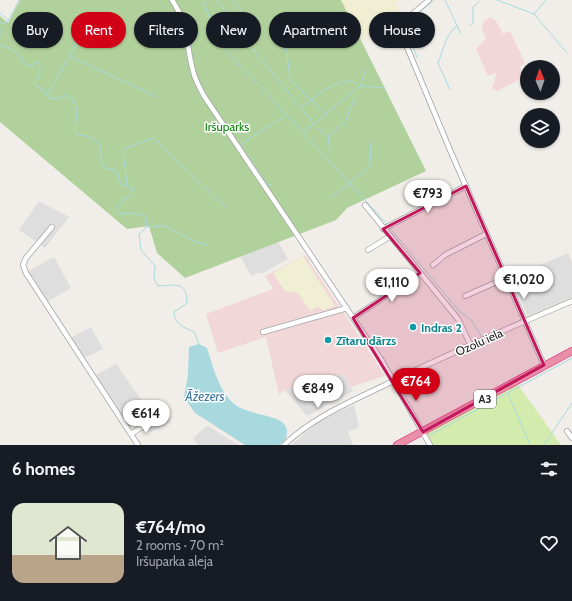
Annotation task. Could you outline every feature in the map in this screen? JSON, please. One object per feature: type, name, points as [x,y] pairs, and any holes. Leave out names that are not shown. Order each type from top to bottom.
[{"type":"highway","name":"A3","points":[[397,445],[572,351]]},
{"type":"street","points":[[172,0],[180,11],[188,42],[193,72],[198,86],[394,380],[430,445]]},
{"type":"street","points":[[429,0],[402,23],[399,28],[486,234],[544,366]]},
{"type":"street","points":[[383,229],[466,186]]},
{"type":"street","points":[[365,205],[383,229],[458,318],[471,346]]},
{"type":"street","points":[[52,227],[26,258],[23,265],[26,273],[138,445]]},
{"type":"street","points":[[433,265],[445,255],[486,234]]},
{"type":"street","points":[[368,250],[390,237]]},
{"type":"street","points":[[353,318],[420,273]]},
{"type":"street","points":[[465,296],[506,278]]},
{"type":"street","name":"Ozolu iela","points":[[284,445],[319,418],[394,380],[572,301]]},
{"type":"street","points":[[263,332],[347,308]]},
{"type":"street","points":[[131,434],[153,420]]},
{"type":"street","points":[[567,431],[572,438]]},
{"type":"highlighted area","points":[[466,186],[544,365],[423,432],[353,318],[420,273],[383,229]]},
{"type":"shaded area","points":[[491,17],[496,21],[503,34],[510,31],[524,60],[520,60],[520,77],[517,81],[497,91],[492,88],[497,72],[488,76],[476,49],[486,38],[482,29],[484,21]]},
{"type":"shaded area","points":[[39,201],[69,217],[45,248],[19,230]]},
{"type":"shaded area","points":[[273,233],[288,259],[261,274],[259,272],[251,276],[237,250]]},
{"type":"shaded area","points":[[568,253],[572,263],[572,297],[528,316],[512,281],[517,278],[518,275]]},
{"type":"shaded area","points":[[305,255],[385,376],[351,387],[343,374],[285,390],[279,395],[266,337],[218,353],[206,314],[273,289],[265,276]]},
{"type":"shaded area","points":[[54,257],[71,288],[47,302],[28,271]]},
{"type":"shaded area","points":[[91,327],[103,349],[82,359],[70,338]]},
{"type":"shaded area","points":[[116,364],[149,411],[160,405],[171,422],[151,432],[143,420],[127,429],[93,377]]},
{"type":"shaded area","points":[[343,374],[353,391],[307,416],[285,390]]},
{"type":"shaded area","points":[[354,405],[359,427],[348,432],[353,445],[291,445],[320,420]]},
{"type":"shaded area","points":[[207,426],[238,445],[198,445],[193,438]]},
{"type":"green space","name":"Iršuparks","points":[[20,0],[341,0],[347,12],[269,12],[269,48],[361,48],[361,40],[426,171],[347,208],[336,220],[185,278],[157,253],[149,226],[127,229],[0,122],[0,16],[8,23],[12,15],[12,48],[63,48],[63,12],[14,12]]},
{"type":"green space","points":[[341,0],[400,0],[395,2],[399,12],[369,12],[369,37],[362,40],[361,12],[347,12]]},
{"type":"green space","points":[[303,256],[335,306],[323,310],[317,307],[310,311],[298,293],[285,291],[273,273]]},
{"type":"green space","points":[[516,382],[561,445],[430,445],[423,432]]},
{"type":"water","name":"Āžezers","points":[[199,344],[207,348],[222,389],[231,401],[237,406],[251,412],[279,420],[284,424],[287,431],[286,439],[279,445],[245,445],[195,413],[184,397],[188,375],[189,347]]},
{"type":"waterway","points":[[0,23],[7,23],[19,0]]},
{"type":"waterway","points":[[203,0],[207,12]]},
{"type":"waterway","points":[[217,0],[226,12]]},
{"type":"waterway","points":[[231,0],[242,12]]},
{"type":"waterway","points":[[417,57],[405,28],[406,23],[434,0]]},
{"type":"waterway","points":[[445,0],[461,34]]},
{"type":"waterway","points":[[497,0],[534,14],[567,53]]},
{"type":"waterway","points":[[534,14],[546,0]]},
{"type":"waterway","points":[[470,25],[473,23],[473,7],[480,1]]},
{"type":"waterway","points":[[0,13],[8,20]]},
{"type":"waterway","points":[[450,90],[438,63],[447,38],[457,26]]},
{"type":"waterway","points":[[0,29],[2,33],[0,36]]},
{"type":"waterway","points":[[0,45],[11,49],[18,54],[26,65],[30,66],[38,62],[40,70],[35,81],[36,86],[45,90],[48,98],[56,99],[65,95],[74,100],[77,110],[75,132],[78,135],[95,139],[100,146],[101,163],[105,168],[115,170],[121,184],[133,188],[131,196],[124,199],[117,209],[121,214],[133,213],[145,216],[147,220],[146,228],[139,234],[141,250],[155,266],[154,279],[158,286],[175,285],[183,288],[185,291],[187,303],[174,312],[174,316],[180,325],[194,332],[199,344]]},
{"type":"waterway","points":[[48,93],[74,48]]},
{"type":"waterway","points":[[223,48],[257,84]]},
{"type":"waterway","points":[[252,48],[314,124]]},
{"type":"waterway","points":[[287,48],[290,80],[326,114]]},
{"type":"waterway","points":[[69,56],[157,97]]},
{"type":"waterway","points":[[360,86],[365,71]]},
{"type":"waterway","points":[[300,108],[333,85],[341,82],[354,82]]},
{"type":"waterway","points":[[260,86],[387,224]]},
{"type":"waterway","points":[[304,132],[360,86],[385,88]]},
{"type":"waterway","points":[[328,137],[345,122],[355,98]]},
{"type":"waterway","points":[[272,185],[267,184],[240,145],[286,115]]},
{"type":"waterway","points":[[318,128],[328,137],[330,153]]},
{"type":"waterway","points":[[127,185],[123,152],[124,149],[153,138],[225,207]]},
{"type":"waterway","points":[[330,198],[370,166],[371,142]]},
{"type":"waterway","points":[[147,227],[165,226],[198,243],[208,245]]},
{"type":"waterway","points":[[390,228],[459,311],[472,321],[482,337]]},
{"type":"waterway","points":[[430,435],[572,358]]},
{"type":"waterway","points":[[508,394],[530,445]]},
{"type":"waterway","points":[[544,445],[572,403]]},
{"type":"place","name":"Indras 2","points":[[413,327]]},
{"type":"place","name":"Zītaru dārzs","points":[[328,340]]}]
